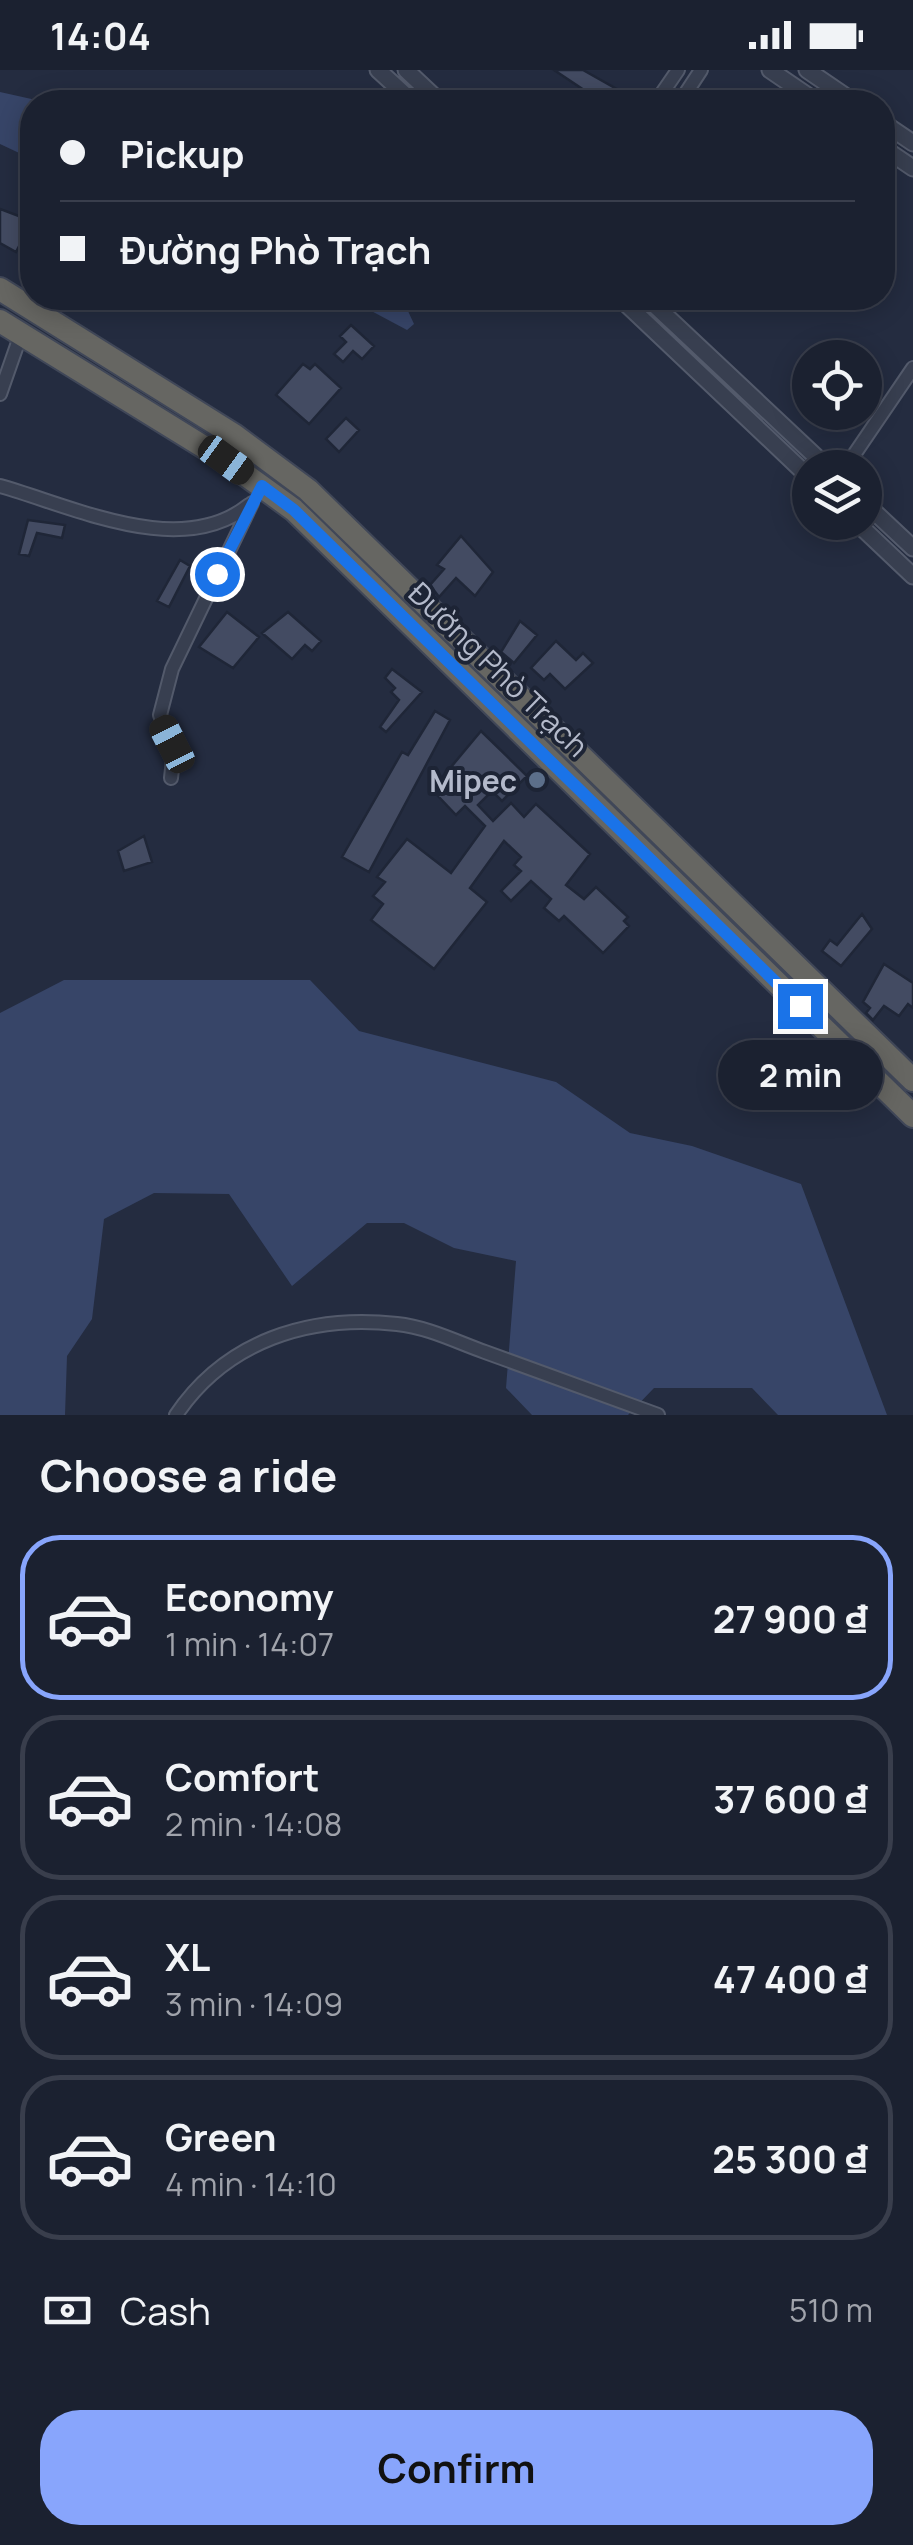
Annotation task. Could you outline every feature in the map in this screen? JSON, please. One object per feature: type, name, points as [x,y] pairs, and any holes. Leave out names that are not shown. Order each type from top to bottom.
[{"type":"highway","name":"Đường Phò Trạch","points":[[35,310],[234,435],[308,490],[913,1080]]},
{"type":"highway","name":"Đường Phò Trạch","points":[[0,320],[257,495],[294,510],[913,1116]]},
{"type":"street","points":[[378,70],[400,90]]},
{"type":"street","points":[[406,70],[427,90]]},
{"type":"street","points":[[770,70],[800,90]]},
{"type":"street","points":[[807,70],[836,90]]},
{"type":"street","points":[[633,310],[792,461]]},
{"type":"street","points":[[660,310],[809,450]]},
{"type":"street","points":[[0,394],[22,334]]},
{"type":"street","points":[[857,450],[913,368]]},
{"type":"street","points":[[0,486],[140,525],[173,529],[224,523],[257,495]]},
{"type":"street","points":[[171,778],[174,751],[160,715],[172,669],[257,495]]},
{"type":"street","points":[[882,519],[913,548]]},
{"type":"street","points":[[875,540],[913,576]]},
{"type":"street","points":[[176,1415],[212,1372],[241,1350],[273,1335],[356,1323],[400,1324],[438,1335],[658,1415]]},
{"type":"water","points":[[0,92],[20,96],[20,153],[0,144]]},
{"type":"water","points":[[370,310],[408,310],[414,324],[407,330]]},
{"type":"water","points":[[64,980],[310,980],[359,1031],[556,1082],[630,1133],[692,1146],[801,1184],[887,1415],[778,1415],[752,1388],[654,1388],[628,1415],[532,1415],[506,1388],[516,1261],[454,1248],[404,1223],[367,1223],[292,1286],[229,1194],[154,1193],[104,1219],[92,1319],[67,1356],[65,1415],[0,1415],[0,1013]]},
{"type":"building","points":[[554,70],[583,70],[618,90],[584,90]]},
{"type":"building","points":[[0,209],[20,216],[20,244],[16,252],[0,243]]},
{"type":"building","points":[[351,325],[374,346],[362,359],[353,351],[343,362],[334,354],[346,342],[340,336]]},
{"type":"building","points":[[303,364],[310,369],[315,364],[341,388],[309,424],[276,395]]},
{"type":"building","points":[[346,418],[359,430],[339,452],[326,439]]},
{"type":"building","points":[[28,520],[65,525],[62,538],[37,533],[29,556],[19,554]]},
{"type":"building","points":[[461,536],[493,572],[475,596],[456,578],[439,597],[430,585],[444,569],[437,565]]},
{"type":"building","points":[[180,560],[190,566],[169,607],[157,601]]},
{"type":"building","points":[[227,612],[259,637],[233,668],[199,647]]},
{"type":"building","points":[[288,612],[321,641],[312,651],[305,645],[292,659],[262,633]]},
{"type":"building","points":[[520,621],[537,635],[514,663],[501,652]]},
{"type":"building","points":[[556,641],[576,660],[583,653],[593,663],[565,689],[550,674],[544,680],[531,668]]},
{"type":"building","points":[[392,669],[422,692],[386,732],[380,727],[399,700],[391,692],[395,688],[385,678]]},
{"type":"building","points":[[435,711],[450,720],[369,872],[342,857],[402,752],[408,755]]},
{"type":"building","points":[[481,731],[527,776],[502,801],[492,791],[478,805],[493,821],[511,803],[524,817],[536,804],[590,854],[566,885],[584,899],[596,887],[628,917],[624,921],[629,926],[603,953],[564,916],[559,921],[544,908],[551,899],[531,881],[511,901],[501,891],[521,871],[514,865],[521,857],[504,841],[470,888],[487,902],[434,969],[371,920],[383,904],[373,896],[385,882],[377,877],[407,839],[451,873],[485,826],[465,806],[456,815],[438,796],[448,786],[441,779]]},
{"type":"building","points":[[144,836],[152,862],[124,871],[118,851]]},
{"type":"building","points":[[862,914],[872,929],[841,966],[822,951],[830,940],[837,945]]},
{"type":"building","points":[[884,964],[913,983],[913,1008],[908,1004],[899,1016],[884,1006],[873,1020],[866,1013],[870,1008],[863,1002]]},
{"type":"place","name":"Mipec","points":[[537,780]]},
{"type":"route","points":[[217,574],[262,486],[294,510],[800,1006]]}]
